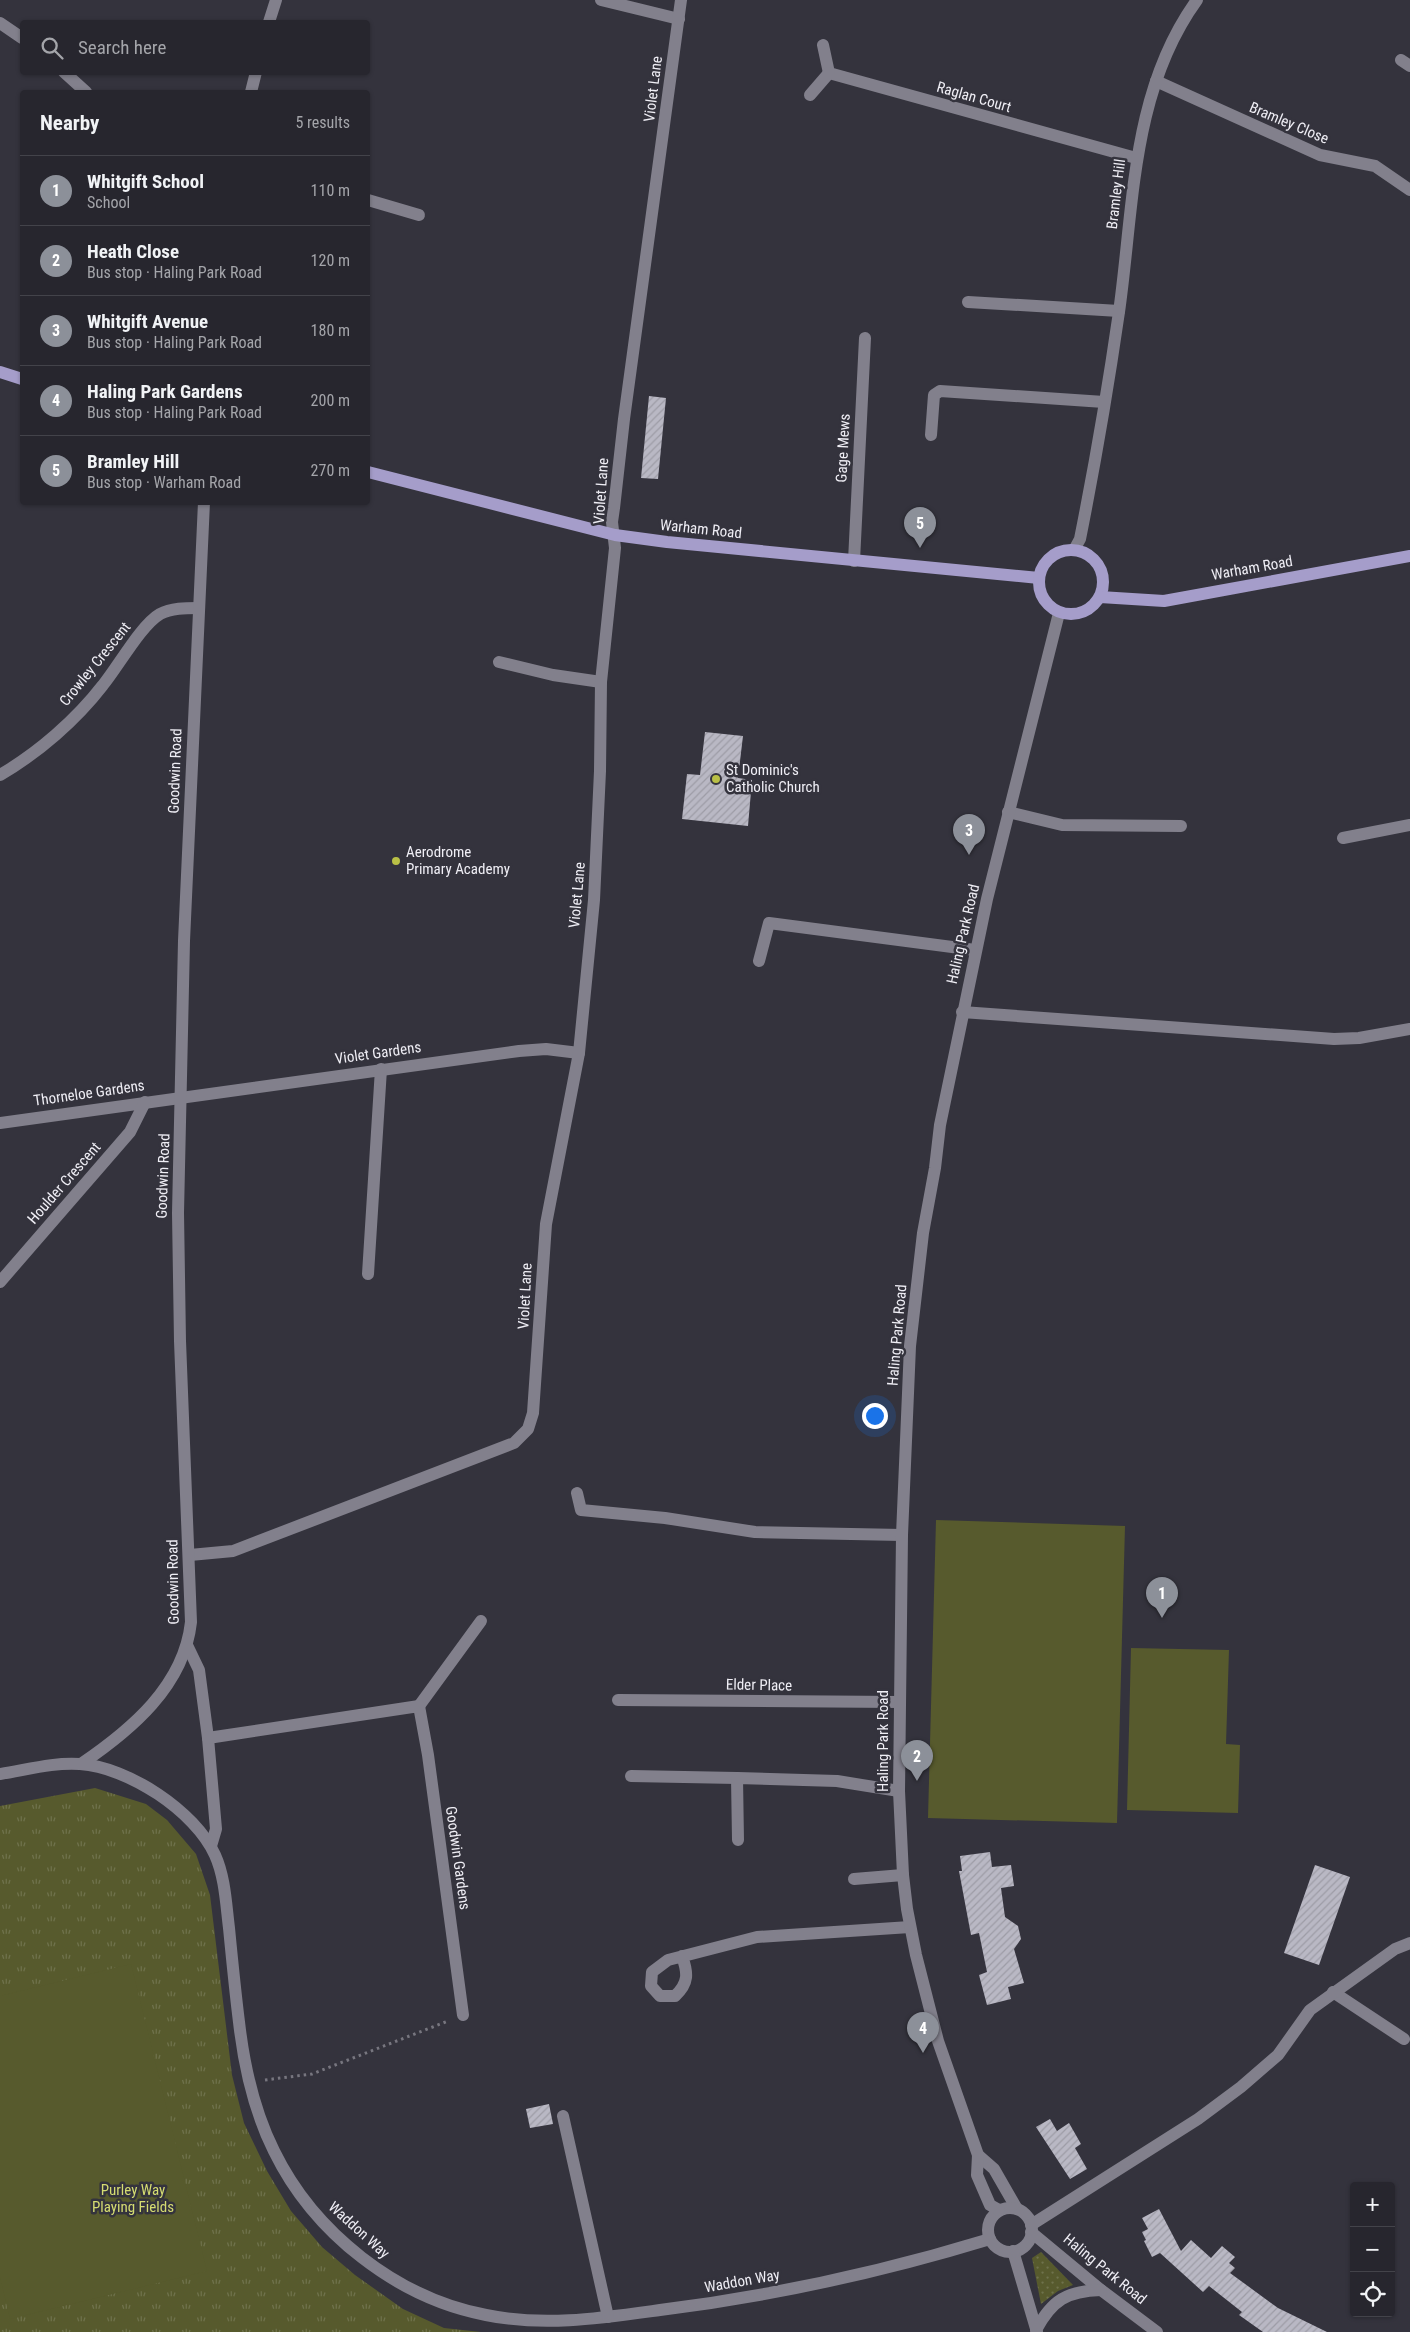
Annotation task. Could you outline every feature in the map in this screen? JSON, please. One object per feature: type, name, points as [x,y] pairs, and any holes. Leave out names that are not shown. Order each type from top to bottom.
[{"type":"main road","points":[[0,372],[20,378]]},
{"type":"main road","name":"Warham Road","points":[[370,473],[615,535],[667,542],[1039,578]]},
{"type":"main road","points":[[1074,550],[1086,553],[1097,563],[1103,576],[1103,587],[1100,597],[1089,609],[1076,614],[1060,612],[1047,605],[1040,591],[1039,578],[1043,566],[1055,554],[1074,550]]},
{"type":"main road","name":"Warham Road","points":[[1100,597],[1164,600],[1410,556]]},
{"type":"street","points":[[270,20],[276,0]]},
{"type":"street","points":[[601,0],[679,19]]},
{"type":"street","name":"Violet Lane","points":[[190,1555],[233,1550],[514,1443],[528,1429],[536,1394],[546,1224],[579,1053],[594,900],[600,771],[601,682],[615,535],[612,522],[624,419],[681,0]]},
{"type":"street","name":"Bramley Hill","points":[[1074,550],[1080,539],[1119,311],[1136,158],[1143,124],[1156,81],[1172,43],[1197,0]]},
{"type":"street","points":[[0,23],[20,37]]},
{"type":"street","points":[[810,95],[829,72],[823,45]]},
{"type":"street","name":"Raglan Court","points":[[829,72],[1136,158]]},
{"type":"street","points":[[67,75],[84,90]]},
{"type":"street","points":[[252,90],[255,75]]},
{"type":"street","name":"Bramley Close","points":[[1156,81],[1320,155],[1375,166],[1410,190]]},
{"type":"street","points":[[370,201],[419,215]]},
{"type":"street","points":[[968,302],[1119,311]]},
{"type":"street","name":"Gage Mews","points":[[854,560],[865,338]]},
{"type":"street","points":[[931,435],[934,395],[940,391],[1104,402]]},
{"type":"street","name":"Goodwin Road","points":[[204,505],[184,941],[178,1212],[190,1555],[191,1622],[187,1644],[199,1670],[208,1738],[216,1829],[211,1846]]},
{"type":"street","name":"Crowley Crescent","points":[[0,775],[33,753],[82,710],[104,685],[146,627],[157,616],[168,611],[198,608]]},
{"type":"street","name":"Haling Park Road","points":[[999,2210],[990,2205],[977,2175],[978,2155],[938,2041],[910,1927],[903,1875],[899,1792],[902,1535],[910,1346],[917,1282],[940,1125],[975,950],[1008,812],[1060,612]]},
{"type":"street","points":[[499,662],[553,675],[601,682]]},
{"type":"street","points":[[1008,812],[1062,825],[1182,826]]},
{"type":"street","points":[[1343,838],[1410,825]]},
{"type":"street","points":[[759,961],[769,923],[975,950]]},
{"type":"street","points":[[962,1012],[1334,1039],[1359,1038],[1410,1029]]},
{"type":"street","name":"Violet Gardens","points":[[182,1097],[527,1050],[546,1049],[579,1053]]},
{"type":"street","points":[[368,1274],[381,1069]]},
{"type":"street","name":"Thorneloe Gardens","points":[[0,1123],[182,1097]]},
{"type":"street","name":"Houlder Crescent","points":[[0,1282],[130,1132],[145,1102]]},
{"type":"street","points":[[577,1493],[581,1510],[665,1518],[755,1532],[902,1535]]},
{"type":"street","points":[[208,1738],[419,1706],[481,1621]]},
{"type":"street","points":[[81,1764],[113,1741],[140,1718],[170,1679],[187,1644]]},
{"type":"street","name":"Elder Place","points":[[618,1700],[899,1702]]},
{"type":"street","name":"Goodwin Gardens","points":[[419,1706],[428,1755],[462,2015]]},
{"type":"street","name":"Waddon Way","points":[[0,1774],[49,1766],[81,1764],[124,1775],[152,1789],[182,1814],[211,1846],[219,1864],[226,1897],[240,2027],[250,2082],[268,2138],[296,2188],[330,2229],[380,2271],[432,2299],[489,2316],[539,2321],[608,2317],[716,2303],[787,2290],[917,2260],[990,2239]]},
{"type":"street","points":[[631,1776],[837,1782],[899,1792]]},
{"type":"street","points":[[737,1778],[738,1840]]},
{"type":"street","points":[[854,1878],[903,1875]]},
{"type":"street","points":[[682,1956],[771,1935],[910,1927]]},
{"type":"street","points":[[1031,2228],[1028,2218],[1017,2209],[1006,2208],[999,2210],[991,2218],[988,2228],[990,2239],[1000,2249],[1014,2251],[1024,2246],[1031,2228],[1198,2119],[1241,2087],[1278,2055],[1310,2010],[1395,1949],[1410,1943]]},
{"type":"street","points":[[1333,1992],[1404,2039]]},
{"type":"street","points":[[563,2116],[608,2317]]},
{"type":"street","name":"Haling Park Road","points":[[978,2155],[994,2168],[1017,2209]]},
{"type":"street","name":"Haling Park Road","points":[[1031,2228],[1101,2290],[1157,2332]]},
{"type":"street","points":[[1014,2251],[1036,2331]]},
{"type":"street","points":[[1036,2331],[1045,2313],[1062,2298],[1082,2290],[1101,2290]]},
{"type":"path","points":[[250,2082],[312,2074],[462,2015]]},
{"type":"green space","points":[[936,1520],[1125,1526],[1117,1823],[928,1818]]},
{"type":"green space","points":[[1131,1648],[1229,1650],[1226,1744],[1240,1745],[1238,1813],[1127,1810]]},
{"type":"green space","name":"Purley Way Playing Fields","points":[[95,1788],[146,1804],[167,1820],[196,1854],[210,1895],[232,2075],[244,2123],[267,2171],[291,2211],[322,2247],[355,2275],[403,2309],[444,2328],[481,2332],[0,2332],[0,1806]]},
{"type":"green space","points":[[131,1964],[207,2271],[10,2319],[0,2277],[0,1996]]},
{"type":"green space","points":[[1041,2252],[1073,2285],[1058,2291],[1041,2304],[1032,2258]]},
{"type":"building","points":[[649,396],[666,398],[658,479],[641,478]]},
{"type":"building","name":"St Dominic's Catholic Church","points":[[705,732],[743,736],[738,778],[752,780],[748,826],[682,819],[687,774],[700,775]]},
{"type":"building","points":[[990,1852],[992,1867],[1011,1865],[1014,1886],[1001,1888],[1005,1917],[1018,1926],[1021,1939],[1014,1949],[1024,1983],[1008,1987],[1011,1999],[987,2005],[979,1975],[987,1972],[979,1933],[971,1935],[959,1871],[962,1871],[960,1856]]},
{"type":"building","points":[[1315,1865],[1350,1877],[1319,1965],[1284,1953]]},
{"type":"building","points":[[549,2104],[553,2124],[530,2128],[526,2109]]},
{"type":"building","points":[[1050,2119],[1057,2131],[1069,2123],[1081,2144],[1075,2148],[1087,2169],[1070,2179],[1036,2127]]},
{"type":"building","points":[[1159,2209],[1181,2251],[1191,2240],[1211,2258],[1222,2246],[1235,2257],[1229,2263],[1235,2268],[1230,2273],[1278,2308],[1327,2332],[1263,2332],[1239,2315],[1242,2312],[1209,2286],[1203,2292],[1160,2253],[1152,2257],[1144,2241],[1146,2240],[1142,2232],[1148,2229],[1142,2218]]},
{"type":"place","name":"Bramley Hill","points":[[920,548]]},
{"type":"place","name":"St Dominic's Catholic Church","points":[[716,779]]},
{"type":"place","name":"Whitgift Avenue","points":[[969,855]]},
{"type":"place","name":"Aerodrome Primary Academy","points":[[396,861]]},
{"type":"place","name":"Whitgift School","points":[[1162,1618]]},
{"type":"place","name":"Heath Close","points":[[917,1781]]},
{"type":"place","name":"Haling Park Gardens","points":[[923,2053]]}]
